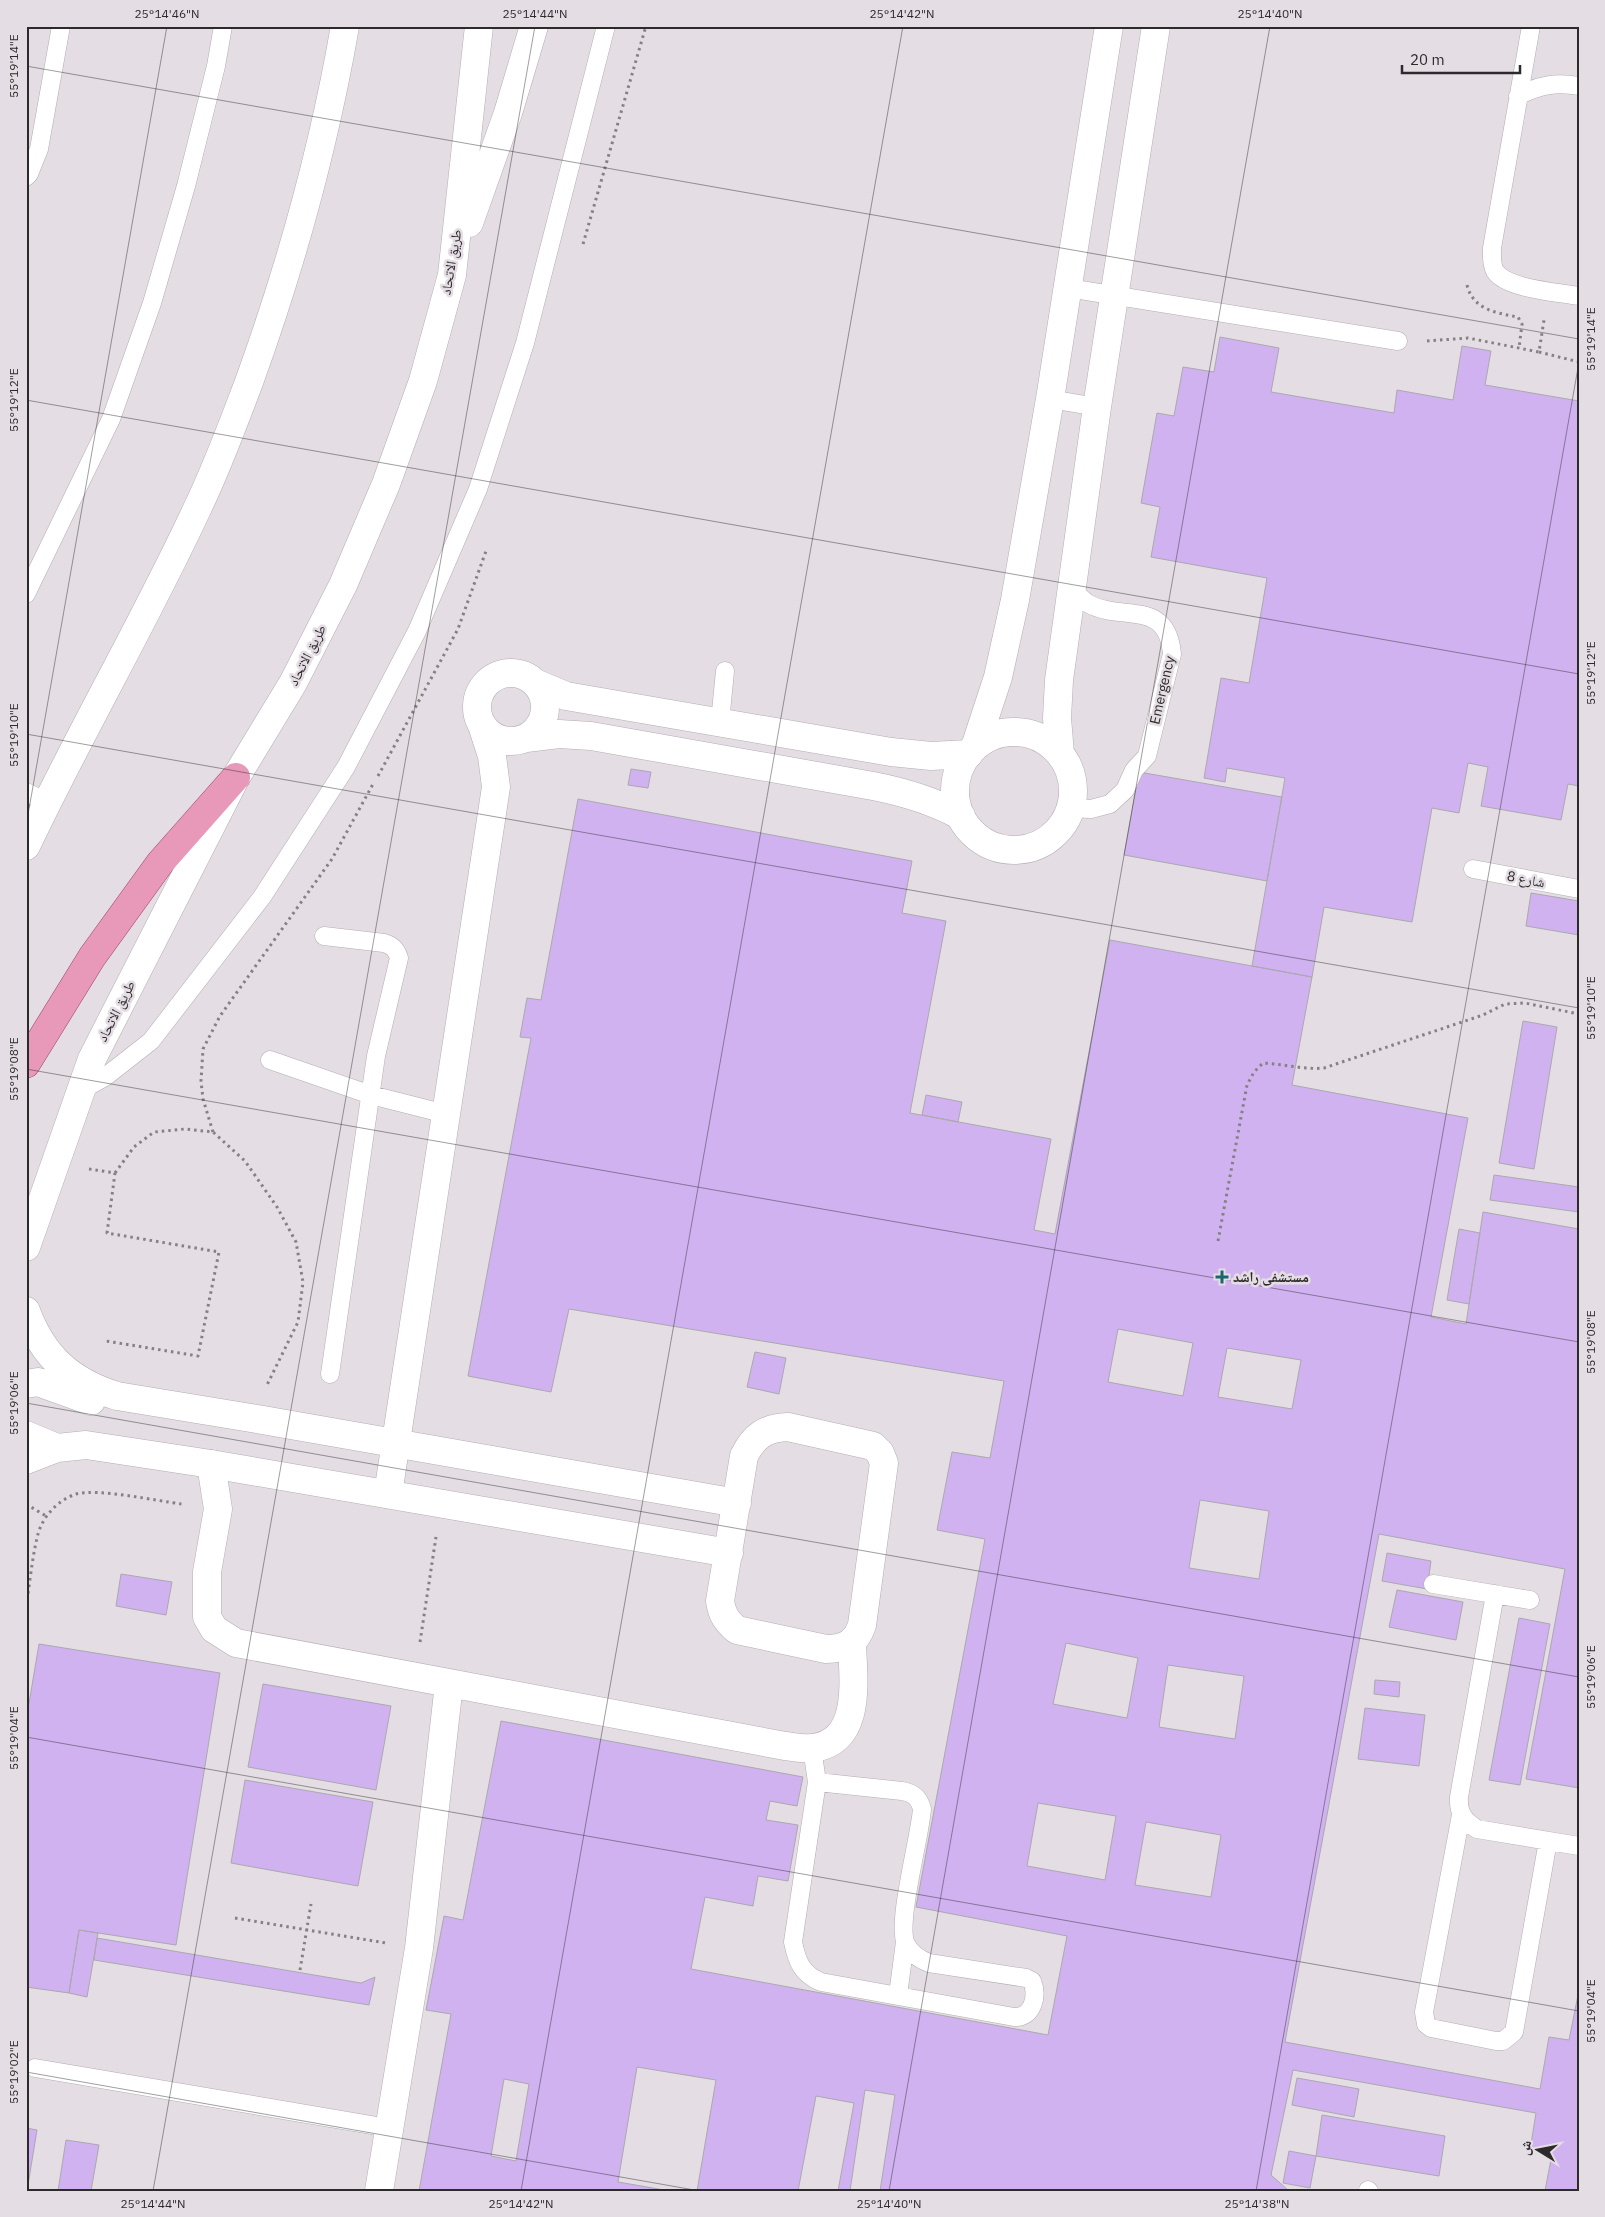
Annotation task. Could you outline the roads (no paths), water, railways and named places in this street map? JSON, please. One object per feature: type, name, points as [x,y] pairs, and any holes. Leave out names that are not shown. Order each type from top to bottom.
[{"type":"main road","points":[[26,1064],[92,957],[160,864],[236,777]]},
{"type":"street","points":[[26,846],[37,797],[198,507],[238,412],[271,322],[304,210],[336,82],[345,26]]},
{"type":"street","name":"طريق الاتحاد","points":[[26,1247],[53,1165],[92,1058],[236,777],[293,683],[346,577],[386,484],[422,381],[452,274],[480,26]]},
{"type":"street","points":[[452,274],[508,113],[534,26]]},
{"type":"street","points":[[535,684],[566,696],[891,752],[932,756],[972,750],[992,736],[1010,732],[1029,734],[1046,742],[1060,754],[1068,767],[1072,780],[1073,794],[1070,808],[1062,826],[1047,840],[1028,849],[1008,850],[989,845],[972,833],[961,816],[956,800],[956,784],[960,768],[972,750],[998,677],[1008,632],[1050,399],[1109,26]]},
{"type":"street","points":[[1060,754],[1057,718],[1059,680],[1097,407],[1156,26]]},
{"type":"street","points":[[388,1494],[496,787],[492,756],[476,706],[478,696],[490,680],[508,673],[528,677],[543,694],[545,706],[540,725],[524,739],[496,787]]},
{"type":"street","points":[[482,725],[489,734],[500,740],[511,742],[559,734],[591,736],[853,782],[918,796],[940,804],[961,816]]},
{"type":"street","points":[[26,1312],[40,1343],[68,1373],[99,1391],[130,1398],[737,1503]]},
{"type":"street","points":[[26,1384],[38,1382],[107,1406],[115,1406],[130,1398]]},
{"type":"street","points":[[788,1427],[863,1443],[873,1446],[880,1453],[884,1463],[862,1625],[852,1643],[840,1649],[826,1649],[737,1630],[728,1623],[722,1613],[720,1601],[737,1503],[744,1456],[760,1433],[773,1428],[788,1427]]},
{"type":"street","points":[[26,1435],[57,1448]]},
{"type":"street","points":[[26,1460],[57,1448],[86,1445],[211,1464],[729,1553]]},
{"type":"street","points":[[211,1464],[218,1509],[206,1572],[206,1617],[214,1629],[236,1643],[415,1675],[449,1684],[785,1746],[812,1748],[830,1742],[842,1731],[850,1718],[854,1685],[852,1643]]},
{"type":"street","points":[[379,2191],[419,1948],[449,1684]]},
{"type":"lane","points":[[26,177],[39,149],[61,26]]},
{"type":"lane","points":[[26,594],[111,419],[152,303],[186,186],[216,66],[223,26]]},
{"type":"lane","points":[[80,1091],[105,1077],[150,1041],[262,896],[346,767],[417,631],[478,489],[524,343],[606,26]]},
{"type":"lane","points":[[1531,26],[1492,248],[1492,260],[1495,271],[1503,279],[1514,284],[1579,296]]},
{"type":"lane","points":[[1518,96],[1541,86],[1554,84],[1579,86]]},
{"type":"lane","points":[[1068,288],[1398,341]]},
{"type":"lane","points":[[1050,399],[1097,407]]},
{"type":"lane","name":"Emergency","points":[[1070,808],[1091,808],[1110,804],[1125,790],[1134,770],[1147,756],[1172,654],[1170,639],[1164,626],[1152,618],[1099,608],[1079,596],[1072,587]]},
{"type":"lane","points":[[720,722],[726,671]]},
{"type":"lane","name":"شارع 8","points":[[1473,869],[1579,890]]},
{"type":"lane","points":[[324,936],[391,945],[397,951],[399,958],[380,1036],[330,1374]]},
{"type":"lane","points":[[270,1060],[371,1095],[446,1114]]},
{"type":"lane","points":[[1433,1584],[1530,1600]]},
{"type":"lane","points":[[1495,1594],[1458,1806],[1467,1824],[1477,1829],[1579,1846]]},
{"type":"lane","points":[[812,1748],[817,1782],[793,1942],[797,1959],[803,1971],[821,1982],[1014,2017],[1025,2016],[1032,2007],[1034,1988],[1032,1981],[1026,1978],[929,1963],[915,1955],[905,1942]]},
{"type":"lane","points":[[817,1782],[910,1793],[920,1802],[922,1816],[903,1921],[905,1942],[898,1995]]},
{"type":"lane","points":[[1461,1815],[1424,2012],[1426,2024],[1431,2028],[1496,2041],[1503,2040],[1514,2032],[1548,1841]]},
{"type":"lane","points":[[35,2068],[389,2128]]},
{"type":"place","name":"مستشفى راشد","points":[[1222,1277]]}]
